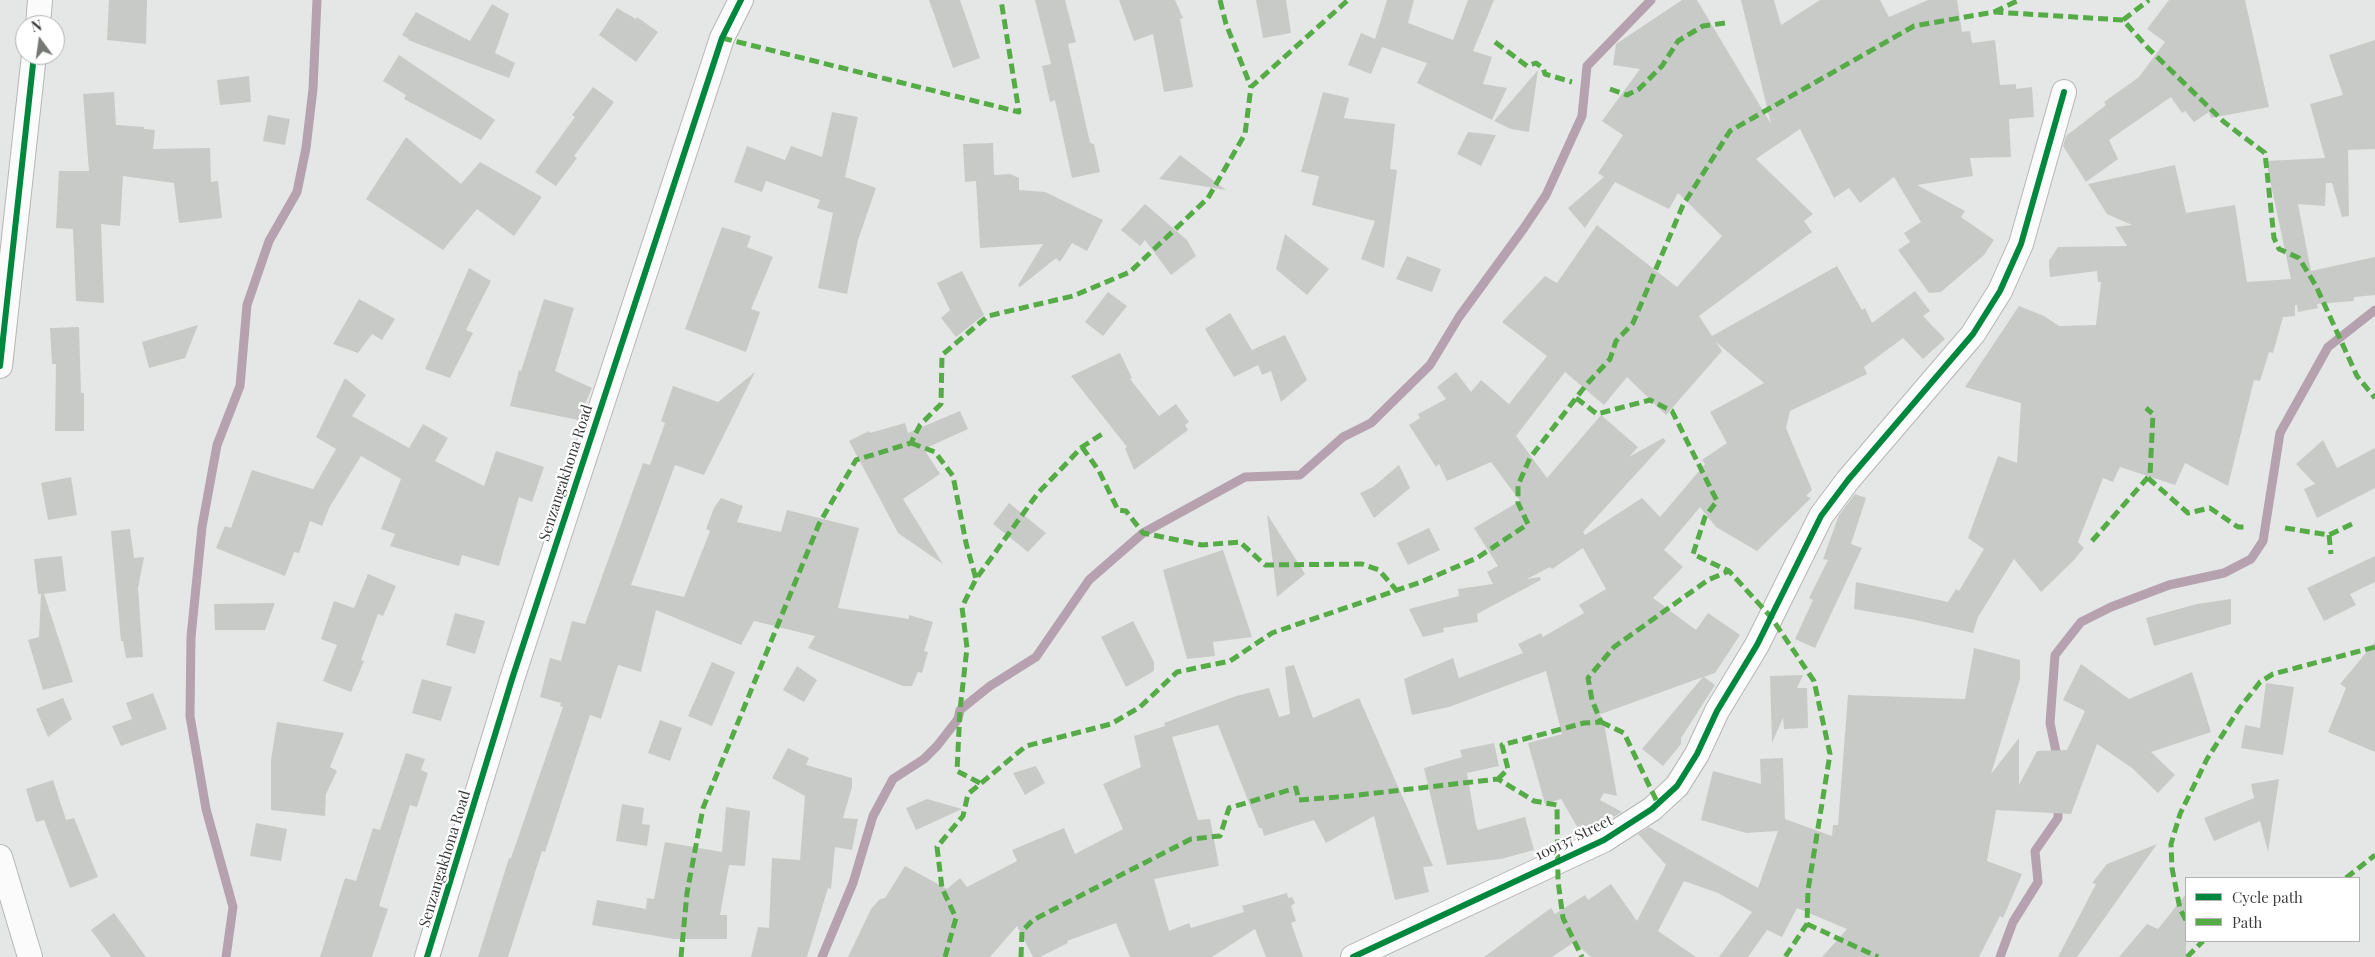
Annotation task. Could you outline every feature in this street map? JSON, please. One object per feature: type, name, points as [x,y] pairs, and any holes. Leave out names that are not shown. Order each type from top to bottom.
[{"type":"street","points":[[39,15],[40,0]]},
{"type":"street","name":"Senzangakhona Road","points":[[427,957],[512,680],[722,38],[741,0]]},
{"type":"street","points":[[0,366],[33,65]]},
{"type":"street","name":"109137 Street","points":[[1353,957],[1604,840],[1652,810],[1677,786],[1697,754],[1718,711],[1757,645],[1822,516],[1848,480],[1973,334],[2000,291],[2021,244],[2064,92]]},
{"type":"street","points":[[0,857],[30,957]]},
{"type":"building","points":[[109,0],[147,0],[146,44],[107,40]]},
{"type":"building","points":[[929,0],[960,0],[980,58],[953,68]]},
{"type":"building","points":[[1035,0],[1065,0],[1076,42],[1068,44],[1090,143],[1094,144],[1100,172],[1072,178],[1055,100],[1050,102],[1042,66],[1051,64]]},
{"type":"building","points":[[1119,0],[1175,0],[1183,18],[1180,19],[1193,87],[1164,92],[1153,34],[1134,41]]},
{"type":"building","points":[[1256,0],[1286,0],[1291,33],[1263,38]]},
{"type":"building","points":[[1387,0],[1414,0],[1408,23],[1453,40],[1468,0],[1494,0],[1473,51],[1492,57],[1483,84],[1507,88],[1492,120],[1417,83],[1427,63],[1382,47],[1371,74],[1348,65],[1361,33],[1375,39]]},
{"type":"building","points":[[1682,0],[1697,0],[1771,124],[1741,0],[1774,0],[1781,25],[1820,0],[1880,0],[1889,17],[1928,0],[1957,0],[1962,32],[1970,31],[1972,43],[1995,40],[2000,85],[2016,84],[2016,89],[2032,87],[2034,117],[2009,119],[2011,157],[1970,158],[1973,176],[1917,185],[1965,211],[1961,217],[1994,240],[1984,255],[1941,292],[1929,293],[1898,250],[1910,242],[1904,233],[1921,222],[1894,177],[1860,203],[1849,188],[1834,198],[1800,129],[1756,159],[1813,214],[1804,221],[1812,232],[1699,316],[1712,336],[1837,266],[1862,310],[1865,308],[1872,323],[1915,291],[1930,311],[1923,316],[1945,339],[1923,359],[1903,338],[1864,367],[1867,374],[1790,411],[1786,428],[1812,490],[1806,496],[1811,498],[1757,551],[1716,527],[1700,507],[1664,550],[1683,567],[1653,598],[1696,630],[1708,613],[1740,635],[1715,673],[1704,677],[1715,685],[1681,738],[1681,744],[1663,766],[1642,749],[1703,677],[1601,714],[1599,712],[1604,723],[1617,796],[1604,793],[1600,800],[1622,812],[1582,835],[1561,799],[1545,804],[1528,743],[1562,734],[1546,671],[1449,707],[1412,715],[1404,679],[1453,658],[1459,678],[1523,653],[1518,644],[1541,633],[1543,637],[1584,613],[1579,605],[1606,589],[1583,548],[1552,569],[1550,567],[1527,579],[1540,577],[1541,580],[1477,614],[1478,622],[1443,628],[1444,632],[1423,637],[1409,609],[1459,596],[1458,589],[1493,584],[1487,572],[1498,566],[1474,528],[1520,501],[1491,462],[1447,481],[1439,464],[1436,467],[1409,425],[1420,418],[1418,414],[1446,399],[1437,387],[1456,372],[1471,392],[1481,380],[1509,404],[1547,356],[1502,322],[1545,276],[1557,283],[1597,225],[1677,287],[1722,236],[1678,193],[1669,209],[1615,182],[1585,228],[1568,208],[1604,177],[1598,173],[1623,135],[1602,121],[1640,69],[1613,65],[1616,44]],"holes":[[[1716,342],[1764,383],[1710,412],[1727,443],[1702,460],[1705,464],[1660,517],[1642,498],[1585,535],[1583,532],[1666,441],[1663,438],[1629,457],[1638,447],[1601,415],[1547,478],[1516,436],[1565,372],[1604,405],[1627,377],[1666,415],[1722,351]]]},
{"type":"building","points":[[2169,0],[2245,0],[2269,107],[2211,118],[2209,112],[2194,122],[2185,111],[2182,113],[2171,97],[2109,140],[2118,159],[2086,182],[2063,146],[2066,136],[2106,105],[2104,102],[2139,77],[2165,42],[2147,29]]},
{"type":"building","points":[[492,4],[509,14],[495,53],[515,63],[509,78],[408,40],[402,35],[416,12],[470,41]]},
{"type":"building","points":[[617,8],[636,19],[637,17],[658,32],[636,62],[599,35]]},
{"type":"building","points":[[2375,40],[2375,149],[2348,150],[2349,216],[2342,217],[2332,183],[2326,183],[2325,206],[2298,204],[2311,271],[2375,257],[2375,295],[2354,297],[2354,301],[2317,304],[2318,308],[2298,312],[2297,305],[2295,305],[2295,316],[2283,317],[2273,353],[2269,352],[2260,381],[2254,380],[2228,486],[2185,463],[2175,485],[2120,467],[2113,482],[2103,478],[2078,542],[2084,548],[2073,561],[2041,592],[2014,559],[1978,617],[1973,633],[1854,609],[1856,582],[1948,602],[1956,589],[1959,591],[1984,549],[1968,538],[1998,456],[2017,463],[2021,403],[1965,387],[2019,306],[2044,316],[2059,326],[2096,325],[2101,282],[2098,282],[2097,271],[2050,277],[2049,264],[2058,247],[2127,246],[2115,227],[2132,225],[2107,214],[2088,184],[2175,165],[2186,213],[2235,205],[2247,282],[2291,279],[2266,161],[2325,158],[2310,104],[2343,95],[2329,55]]},
{"type":"building","points":[[399,55],[495,120],[481,140],[404,99],[406,95],[383,81]]},
{"type":"building","points":[[1538,70],[1529,132],[1511,129],[1494,121]]},
{"type":"building","points":[[249,76],[251,102],[220,105],[217,80]]},
{"type":"building","points":[[593,87],[614,102],[574,156],[577,158],[556,186],[535,172],[575,117],[572,115]]},
{"type":"building","points":[[114,92],[116,125],[144,127],[144,129],[155,130],[153,149],[210,148],[211,182],[218,181],[222,218],[179,223],[174,183],[123,176],[120,226],[101,224],[104,303],[76,301],[73,229],[56,228],[59,171],[89,171],[83,94]]},
{"type":"building","points":[[1323,92],[1349,98],[1344,118],[1395,124],[1390,169],[1397,170],[1384,268],[1361,259],[1375,221],[1312,205],[1319,176],[1301,172]]},
{"type":"building","points":[[832,112],[858,117],[845,177],[876,188],[858,240],[847,294],[818,288],[833,213],[817,208],[820,200],[766,181],[762,192],[734,182],[747,146],[785,160],[791,146],[822,157]]},
{"type":"building","points":[[268,115],[290,119],[285,145],[263,141]]},
{"type":"building","points":[[1468,132],[1496,135],[1481,166],[1457,154]]},
{"type":"building","points":[[406,137],[461,184],[480,162],[542,197],[514,236],[477,209],[443,250],[366,199]]},
{"type":"building","points":[[993,143],[994,175],[1010,174],[1019,178],[1019,190],[1045,192],[1103,220],[1087,251],[1072,243],[1060,262],[1056,258],[1020,287],[1018,285],[1043,244],[980,248],[976,181],[965,182],[963,144]]},
{"type":"building","points":[[1180,155],[1226,190],[1159,179]]},
{"type":"building","points":[[1145,204],[1187,240],[1196,256],[1171,275],[1145,240],[1140,246],[1121,230]]},
{"type":"building","points":[[722,227],[751,236],[747,247],[773,257],[751,309],[760,312],[746,352],[685,329]]},
{"type":"building","points":[[1285,234],[1329,269],[1307,295],[1276,269]]},
{"type":"building","points":[[1407,256],[1441,269],[1432,292],[1396,279]]},
{"type":"building","points":[[469,268],[491,281],[466,330],[473,333],[450,378],[425,369]]},
{"type":"building","points":[[962,271],[984,315],[956,337],[941,318],[950,310],[937,283]]},
{"type":"building","points":[[1108,292],[1127,306],[1103,336],[1085,322]]},
{"type":"building","points":[[359,299],[395,319],[382,340],[372,334],[358,353],[333,344]]},
{"type":"building","points":[[544,299],[574,308],[555,371],[592,388],[578,420],[510,406],[519,370],[521,371]]},
{"type":"building","points":[[1230,313],[1252,350],[1285,335],[1307,380],[1281,402],[1271,371],[1262,375],[1258,365],[1234,377],[1205,329]]},
{"type":"building","points":[[198,325],[185,358],[149,368],[142,342]]},
{"type":"building","points":[[79,327],[81,393],[84,393],[84,431],[55,431],[56,364],[52,364],[50,328]]},
{"type":"building","points":[[1120,353],[1132,378],[1130,379],[1159,416],[1176,404],[1189,422],[1185,425],[1188,430],[1134,470],[1125,448],[1127,447],[1071,376]]},
{"type":"building","points":[[755,372],[704,475],[675,465],[631,585],[684,597],[710,531],[706,529],[714,508],[721,498],[743,506],[737,522],[781,532],[787,510],[859,528],[838,608],[909,619],[909,615],[933,622],[924,651],[928,652],[922,673],[918,672],[912,686],[903,686],[808,648],[815,636],[754,621],[741,645],[656,610],[641,672],[618,665],[601,719],[590,715],[545,852],[542,851],[508,957],[478,957],[509,858],[511,858],[563,707],[560,706],[561,703],[540,697],[550,658],[561,661],[572,621],[585,624],[643,463],[650,465],[665,423],[661,421],[673,386],[718,402]]},
{"type":"building","points":[[345,378],[366,395],[352,416],[409,448],[423,424],[448,438],[435,461],[484,486],[496,451],[544,467],[532,502],[519,497],[499,566],[462,555],[459,566],[390,546],[395,534],[381,529],[401,479],[361,456],[329,508],[322,526],[310,521],[299,553],[294,552],[285,576],[216,548],[225,526],[231,528],[252,470],[313,489],[336,449],[316,437]]},
{"type":"building","points":[[960,411],[968,429],[924,449],[940,474],[903,499],[943,564],[898,533],[849,441],[869,431],[870,433],[905,423],[908,433]]},
{"type":"building","points":[[2323,440],[2337,468],[2375,448],[2375,488],[2317,518],[2304,489],[2315,484],[2296,464]]},
{"type":"building","points":[[1399,465],[1410,488],[1374,518],[1360,493],[1373,487]]},
{"type":"building","points":[[71,477],[77,515],[48,520],[41,483]]},
{"type":"building","points":[[1855,494],[1866,498],[1851,544],[1862,548],[1815,648],[1795,639],[1813,600],[1809,598],[1828,560],[1823,559],[1839,515]]},
{"type":"building","points":[[1009,503],[1046,533],[1028,552],[993,524]]},
{"type":"building","points":[[1267,514],[1305,574],[1277,597]]},
{"type":"building","points":[[1429,528],[1440,550],[1408,565],[1397,543]]},
{"type":"building","points":[[130,529],[134,558],[144,557],[138,588],[143,657],[126,658],[123,641],[121,641],[111,531]]},
{"type":"building","points":[[1223,550],[1252,637],[1213,642],[1215,656],[1187,659],[1163,570]]},
{"type":"building","points":[[62,556],[66,591],[44,594],[73,682],[43,690],[28,640],[39,637],[41,594],[38,594],[34,559]]},
{"type":"building","points":[[2375,556],[2375,582],[2350,594],[2356,605],[2324,621],[2307,588]]},
{"type":"building","points":[[368,574],[396,586],[383,616],[378,614],[361,660],[364,661],[351,692],[323,681],[337,645],[321,639],[334,601],[354,608]]},
{"type":"building","points":[[2231,599],[2231,624],[2154,646],[2146,618],[2197,604]]},
{"type":"building","points":[[275,603],[265,630],[215,630],[214,604]]},
{"type":"building","points":[[455,613],[485,621],[475,654],[446,645]]},
{"type":"building","points":[[1133,621],[1154,662],[1154,671],[1126,687],[1101,637]]},
{"type":"building","points":[[2375,642],[2375,752],[2328,732],[2346,688],[2340,684]]},
{"type":"building","points":[[1974,648],[2020,660],[2020,679],[1991,774],[2019,738],[2019,785],[2037,751],[2067,750],[2085,711],[2063,700],[2081,664],[2129,699],[2192,672],[2211,732],[2151,752],[2175,775],[2158,793],[2132,768],[2097,744],[2071,814],[1996,810],[1987,861],[2022,874],[2003,918],[2000,916],[1979,957],[1822,957],[1847,929],[1797,908],[1782,937],[1767,930],[1748,957],[1719,957],[1752,912],[1718,893],[1684,881],[1658,931],[1696,957],[1591,957],[1574,942],[1552,957],[1484,957],[1551,908],[1555,914],[1585,895],[1588,900],[1611,884],[1637,921],[1666,865],[1638,834],[1649,827],[1758,888],[1778,831],[1746,833],[1701,820],[1713,771],[1761,784],[1760,759],[1783,758],[1785,819],[1832,836],[1833,825],[1838,825],[1848,695],[1965,699]]},
{"type":"building","points":[[712,662],[735,672],[712,726],[688,716]]},
{"type":"building","points":[[1294,665],[1313,718],[1359,698],[1433,866],[1423,867],[1429,892],[1395,900],[1374,816],[1326,843],[1314,820],[1264,836],[1262,828],[1259,828],[1218,725],[1172,737],[1198,820],[1210,819],[1219,866],[1154,879],[1169,931],[1189,923],[1191,928],[1244,912],[1242,906],[1287,893],[1288,898],[1292,897],[1295,903],[1291,906],[1296,921],[1291,923],[1303,957],[1266,957],[1255,929],[1212,957],[1130,957],[1116,923],[1067,941],[1068,943],[1040,957],[1033,957],[1017,926],[990,957],[848,957],[871,909],[880,899],[885,898],[905,866],[947,889],[960,878],[967,887],[1017,861],[1012,850],[1064,828],[1075,854],[1123,829],[1103,784],[1141,767],[1134,736],[1165,726],[1164,723],[1236,696],[1269,688],[1279,717],[1290,714],[1285,667]]},
{"type":"building","points":[[797,666],[817,680],[804,702],[783,690]]},
{"type":"building","points":[[1803,675],[1797,688],[1807,688],[1808,728],[1784,729],[1783,718],[1772,743],[1770,676]]},
{"type":"building","points":[[422,679],[452,687],[441,721],[412,713]]},
{"type":"building","points":[[2266,683],[2294,687],[2283,755],[2241,748],[2245,725],[2260,728]]},
{"type":"building","points":[[153,693],[167,729],[121,746],[112,726],[132,719],[126,703]]},
{"type":"building","points":[[63,698],[72,719],[48,737],[36,709]]},
{"type":"building","points":[[660,720],[682,728],[670,761],[648,753]]},
{"type":"building","points":[[277,722],[344,733],[330,767],[337,771],[326,794],[325,816],[271,810],[271,760]]},
{"type":"building","points":[[1494,743],[1499,766],[1467,773],[1476,825],[1478,830],[1525,817],[1534,850],[1501,859],[1447,865],[1424,768],[1462,757],[1460,750]]},
{"type":"building","points":[[788,748],[809,758],[806,765],[852,778],[852,787],[843,818],[858,819],[852,850],[835,847],[831,889],[828,888],[807,957],[751,957],[758,927],[769,928],[772,858],[800,860],[805,796],[772,778]]},
{"type":"building","points":[[406,753],[425,759],[421,770],[428,773],[417,807],[410,805],[379,906],[388,909],[372,957],[320,957],[345,878],[356,881],[373,828],[380,830]]},
{"type":"building","points":[[1036,766],[1045,783],[1025,795],[1013,773]]},
{"type":"building","points":[[2279,779],[2268,852],[2260,821],[2214,841],[2204,818],[2254,798],[2251,784]]},
{"type":"building","points":[[53,780],[66,820],[74,818],[98,877],[70,888],[44,820],[36,822],[26,789]]},
{"type":"building","points":[[927,799],[962,809],[916,830],[906,808]]},
{"type":"building","points":[[622,804],[644,808],[642,824],[650,825],[647,846],[616,841]]},
{"type":"building","points":[[726,807],[750,811],[745,866],[729,865],[720,915],[727,915],[727,939],[674,939],[592,925],[597,900],[646,909],[647,898],[654,899],[665,842],[722,852]]},
{"type":"building","points":[[256,823],[287,829],[281,861],[250,856]]},
{"type":"building","points":[[2157,844],[2077,957],[2058,957],[2096,884],[2092,883],[2107,864]]},
{"type":"building","points":[[2185,895],[2186,957],[2119,957],[2147,924],[2158,929]]},
{"type":"building","points":[[114,913],[146,957],[111,957],[91,930]]},
{"type":"waterway","points":[[226,957],[233,907],[206,809],[190,716],[191,637],[202,527],[217,445],[240,386],[247,305],[269,241],[297,192],[306,148],[313,89],[317,0]]},
{"type":"waterway","points":[[822,957],[853,883],[873,816],[893,779],[924,759],[937,746],[958,719],[960,710],[990,686],[1036,657],[1089,580],[1143,533],[1245,477],[1300,475],[1343,437],[1371,423],[1430,365],[1459,317],[1546,195],[1582,116],[1587,66],[1651,0]]},
{"type":"waterway","points":[[2058,761],[2050,723],[2055,655],[2081,622],[2111,607],[2169,585],[2224,573],[2251,559],[2263,541],[2280,433],[2328,347],[2375,310]]},
{"type":"waterway","points":[[2000,957],[2013,922],[2038,882],[2035,851],[2058,818],[2058,802]]},
{"type":"marked path","points":[[722,38],[1019,112],[1001,0]]},
{"type":"marked path","points":[[1220,0],[1226,24],[1251,87]]},
{"type":"marked path","points":[[681,957],[687,893],[703,808],[819,524],[856,460],[911,443],[920,425],[941,404],[942,355],[988,316],[1073,296],[1130,272],[1208,198],[1245,134],[1251,87],[1348,0]]},
{"type":"marked path","points":[[1994,12],[2019,0]]},
{"type":"marked path","points":[[2123,20],[2149,0]]},
{"type":"marked path","points":[[945,957],[956,918],[942,888],[937,847],[963,816],[968,794],[1026,746],[1111,724],[1140,707],[1177,672],[1230,661],[1272,633],[1421,582],[1477,558],[1528,524],[1518,503],[1518,485],[1530,458],[1586,385],[1610,359],[1616,341],[1633,323],[1683,205],[1730,131],[1914,26],[1994,12],[2123,20],[2148,48],[2224,122],[2265,153],[2274,238],[2279,249],[2299,258],[2316,286],[2357,376],[2375,398]]},
{"type":"marked path","points":[[1610,89],[1627,95],[1639,89],[1662,66],[1678,41],[1703,26],[1725,23]]},
{"type":"marked path","points":[[1495,42],[1527,66],[1536,63],[1543,68],[1545,74],[1572,82]]},
{"type":"marked path","points":[[1576,398],[1597,414],[1650,400],[1672,411],[1717,501],[1705,517],[1693,554],[1729,571],[1771,617],[1814,681],[1830,754],[1808,890],[1807,924],[1785,957]]},
{"type":"marked path","points":[[2092,541],[2150,475],[2153,414],[2146,408]]},
{"type":"marked path","points":[[980,783],[957,771],[960,710],[967,648],[962,607],[976,579],[1038,493],[1082,447],[1102,434]]},
{"type":"marked path","points":[[911,443],[935,452],[953,476],[966,543],[976,579]]},
{"type":"marked path","points":[[1082,447],[1099,471],[1118,510],[1126,511],[1143,533],[1202,545],[1240,542],[1265,565],[1362,564],[1379,570],[1397,591]]},
{"type":"marked path","points":[[2148,478],[2188,513],[2210,508],[2238,527],[2246,527]]},
{"type":"marked path","points":[[2285,528],[2329,535],[2356,522]]},
{"type":"marked path","points":[[2329,535],[2331,554]]},
{"type":"marked path","points":[[1498,779],[1508,769],[1502,745],[1584,723],[1601,722],[1592,700],[1588,678],[1614,647],[1708,580],[1729,571]]},
{"type":"marked path","points":[[2185,918],[2180,909],[2172,868],[2171,844],[2180,814],[2207,759],[2239,709],[2260,682],[2273,674],[2375,647]]},
{"type":"marked path","points":[[1601,722],[1624,733],[1658,804]]},
{"type":"marked path","points":[[1021,957],[1022,931],[1033,920],[1191,839],[1220,836],[1229,808],[1296,788],[1299,800],[1498,779],[1534,801],[1557,805],[1558,881],[1563,918],[1582,957]]},
{"type":"marked path","points":[[2347,877],[2375,855]]},
{"type":"marked path","points":[[1807,924],[1878,957]]},
{"type":"marked path","points":[[2187,957],[2202,942]]},
{"type":"cycle path","points":[[427,957],[512,679],[722,38],[741,0]]},
{"type":"cycle path","points":[[0,366],[33,65]]},
{"type":"cycle path","points":[[1353,957],[1604,840],[1652,809],[1677,786],[1697,754],[1717,711],[1757,645],[1821,516],[1848,480],[1973,334],[2000,291],[2021,244],[2064,92]]}]
